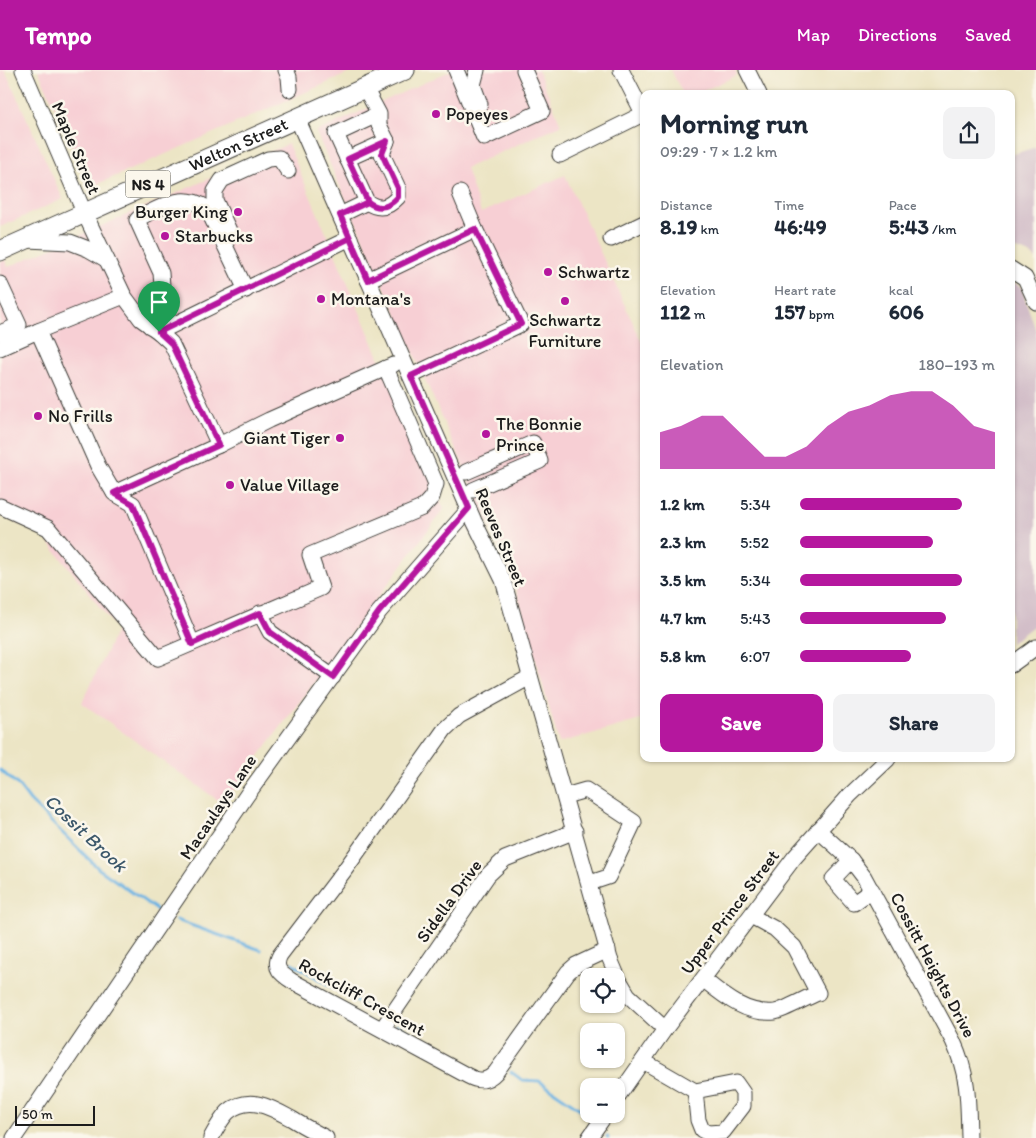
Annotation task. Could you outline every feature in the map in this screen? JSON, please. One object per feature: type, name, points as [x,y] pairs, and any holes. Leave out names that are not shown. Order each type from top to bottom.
[{"type":"main road","name":"Welton Street","points":[[0,251],[400,72]]},
{"type":"street","name":"Maple Street","points":[[22,70],[84,212],[124,296],[141,319],[171,343],[219,445]]},
{"type":"street","points":[[286,70],[290,89]]},
{"type":"street","points":[[456,70],[488,136]]},
{"type":"street","points":[[477,70],[473,85],[488,136]]},
{"type":"street","points":[[488,136],[542,111],[524,70]]},
{"type":"street","points":[[621,70],[640,107]]},
{"type":"street","points":[[747,70],[757,90]]},
{"type":"street","points":[[365,88],[379,114],[379,125],[384,147],[398,188],[398,197],[392,204],[384,208],[374,206],[368,202],[336,134],[379,114]]},
{"type":"street","points":[[560,156],[640,117]]},
{"type":"street","name":"Reeves Street","points":[[297,118],[469,508],[503,580],[608,950],[618,978],[628,995],[665,1029]]},
{"type":"street","points":[[348,159],[384,147]]},
{"type":"street","points":[[249,288],[215,200],[216,190],[222,180],[268,159],[279,158],[288,171]]},
{"type":"street","points":[[411,376],[521,324],[475,229],[460,193]]},
{"type":"street","points":[[154,329],[162,286],[161,273],[137,220],[176,200],[189,200],[207,208],[249,288]]},
{"type":"street","points":[[340,215],[368,202]]},
{"type":"street","points":[[611,239],[640,225]]},
{"type":"street","points":[[368,280],[475,229]]},
{"type":"street","points":[[154,329],[249,288],[350,238]]},
{"type":"street","points":[[25,240],[70,242],[88,249],[106,260]]},
{"type":"street","points":[[1015,271],[1026,278],[1036,302]]},
{"type":"street","points":[[0,284],[19,325],[0,333]]},
{"type":"street","points":[[0,348],[124,296]]},
{"type":"street","points":[[0,303],[6,319],[0,326]]},
{"type":"street","points":[[38,331],[98,466],[114,493],[133,504],[192,644]]},
{"type":"street","points":[[114,493],[269,420],[404,361]]},
{"type":"street","points":[[0,506],[48,528],[158,658],[321,588],[310,555],[422,508],[432,497],[436,484],[386,368]]},
{"type":"street","points":[[466,472],[532,443],[540,461],[473,490]]},
{"type":"street","name":"Macaulays Lane","points":[[14,1138],[247,795],[379,612],[469,508]]},
{"type":"street","points":[[260,613],[270,632],[333,677]]},
{"type":"street","points":[[1015,662],[1036,648]]},
{"type":"street","name":"Rockcliff Crescent","points":[[530,677],[459,716],[445,729],[277,963],[280,973],[480,1081],[486,1080],[496,1072],[568,972],[576,965],[608,950]]},
{"type":"street","name":"Upper Prince Street","points":[[625,1086],[665,1029],[794,858],[850,795],[885,762]]},
{"type":"street","points":[[565,796],[586,790],[634,822],[608,877],[590,883]]},
{"type":"street","name":"Cossitt Heights Drive","points":[[818,830],[850,860],[872,890],[953,1041],[961,1058],[968,1087],[968,1138]]},
{"type":"street","name":"Sidella Drive","points":[[382,1028],[495,867],[505,859],[575,831]]},
{"type":"street","points":[[850,860],[833,879],[854,903],[872,890]]},
{"type":"street","points":[[703,979],[736,1004],[757,1011],[776,1012],[818,993],[794,947],[775,929],[751,916]]},
{"type":"street","points":[[643,1061],[695,1091]]},
{"type":"street","points":[[211,1138],[224,1116],[230,1111],[240,1105],[255,1103],[268,1106],[326,1138]]},
{"type":"street","points":[[589,1138],[600,1123]]},
{"type":"shaded area","points":[[0,70],[5,70],[63,199],[0,227]]},
{"type":"shaded area","points":[[38,70],[356,70],[91,187]]},
{"type":"shaded area","points":[[452,70],[538,70],[561,125],[466,168],[481,213],[565,175],[640,338],[640,720],[559,743],[513,579],[316,132]]},
{"type":"shaded area","points":[[671,70],[735,70],[737,75],[705,90],[681,90]]},
{"type":"shaded area","points":[[288,144],[444,509],[223,804],[82,703],[117,629],[43,535],[0,515],[0,262],[5,260],[8,267]]},
{"type":"shaded area","points":[[1036,147],[1036,259],[1032,255],[1015,249],[1015,154]]},
{"type":"shaded area","points":[[1015,283],[1021,287],[1036,331],[1036,624],[1015,640]]},
{"type":"waterway","name":"Cossit Brook","points":[[0,770],[18,785],[30,801],[99,869],[157,910]]},
{"type":"waterway","name":"Cossit Brook","points":[[176,920],[261,950]]},
{"type":"waterway","name":"Cossit Brook","points":[[292,963],[370,1010]]},
{"type":"waterway","name":"Cossit Brook","points":[[397,1025],[445,1053]]},
{"type":"waterway","name":"Cossit Brook","points":[[511,1072],[522,1080],[539,1081],[580,1109]]},
{"type":"place","name":"Popeyes","points":[[436,114]]},
{"type":"place","name":"Burger King","points":[[238,212]]},
{"type":"place","name":"Starbucks","points":[[165,236]]},
{"type":"place","name":"Schwartz","points":[[548,272]]},
{"type":"place","name":"Montana's","points":[[321,299]]},
{"type":"place","name":"Schwartz Furniture","points":[[565,301]]},
{"type":"place","name":"No Frills","points":[[38,416]]},
{"type":"place","name":"The Bonnie Prince","points":[[486,434]]},
{"type":"place","name":"Giant Tiger","points":[[340,438]]},
{"type":"place","name":"Value Village","points":[[230,485]]},
{"type":"route","points":[[159,332],[171,343],[219,445],[114,493],[133,504],[192,644],[260,613],[270,632],[333,677],[379,612],[469,508],[411,376],[521,324],[475,229],[368,280],[350,238],[340,215],[368,202],[374,206],[384,208],[392,204],[398,197],[398,188],[382,154],[387,141],[348,159],[368,202],[340,215],[350,238],[159,332]]}]
